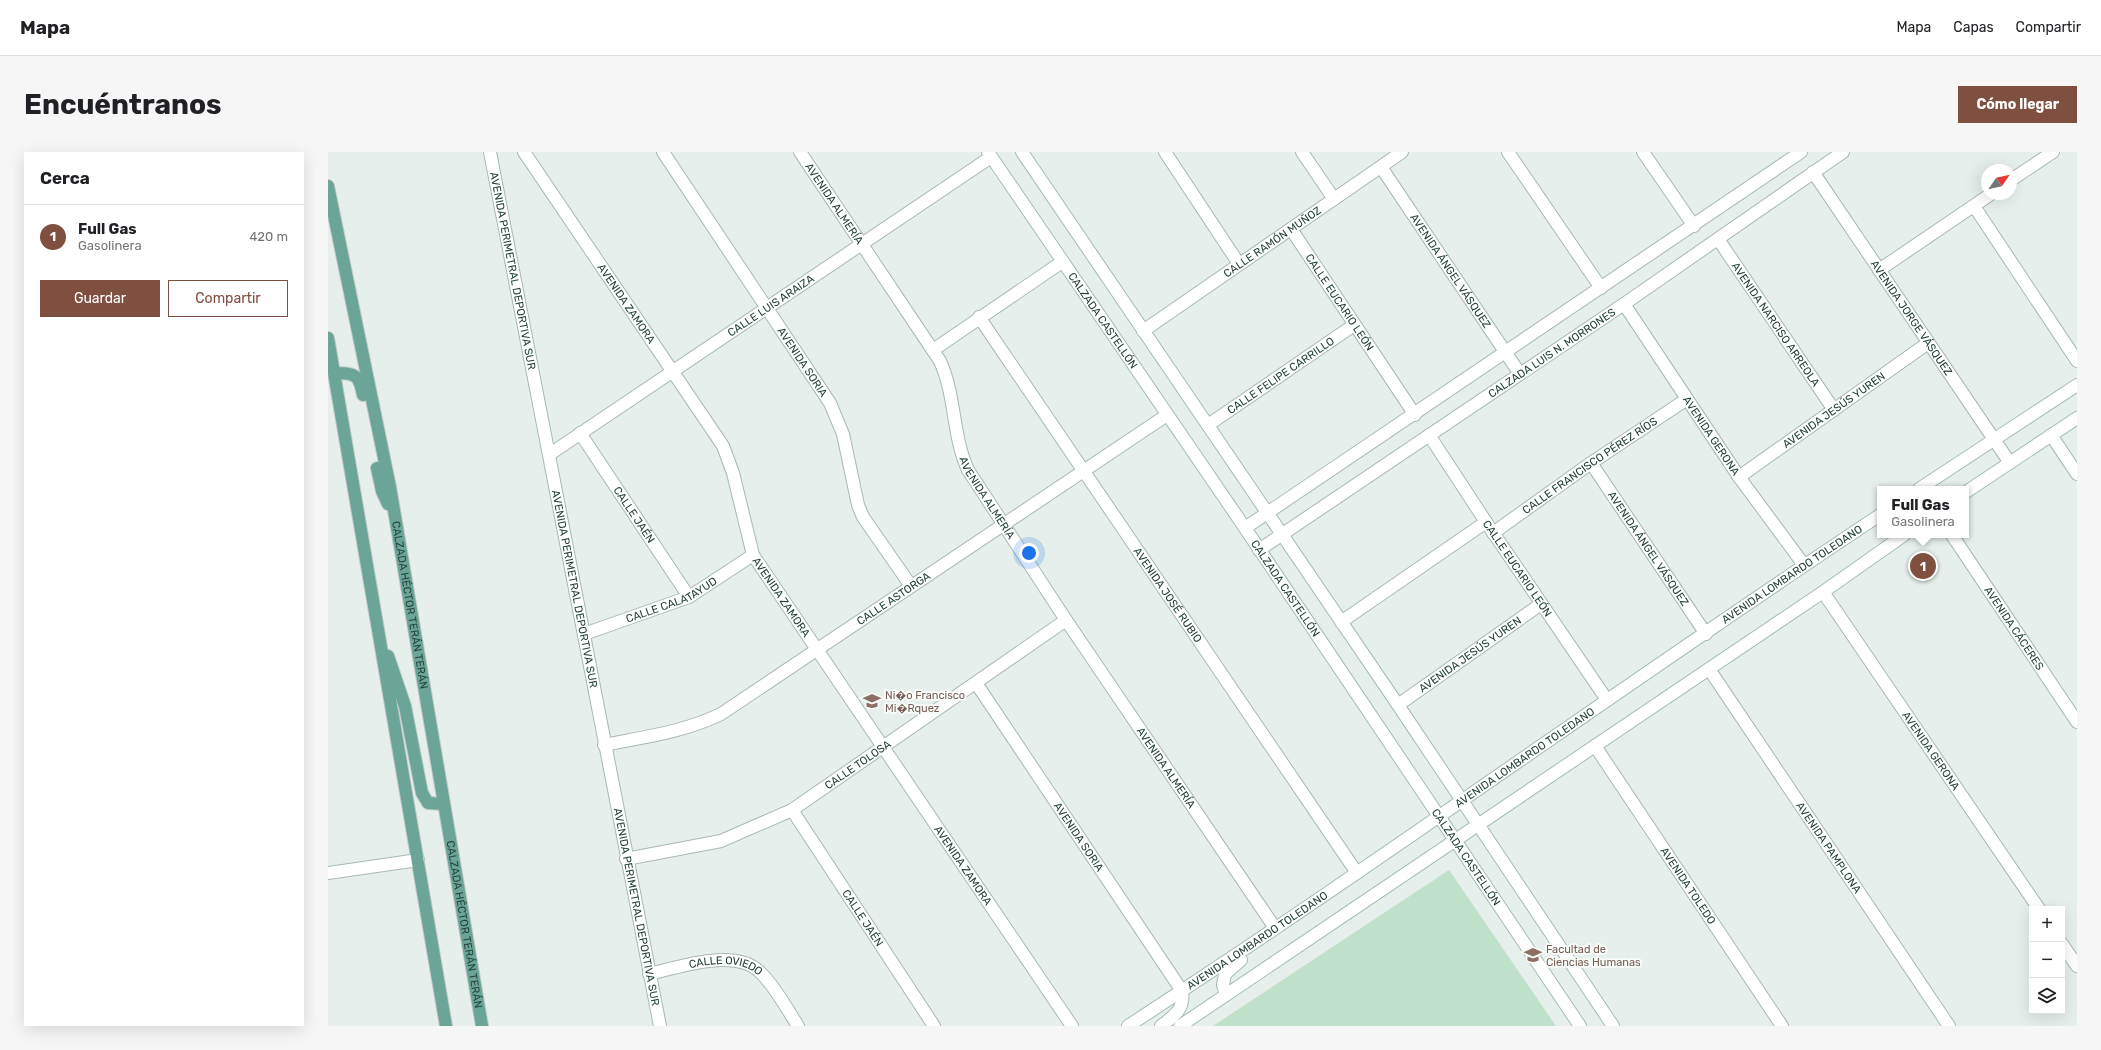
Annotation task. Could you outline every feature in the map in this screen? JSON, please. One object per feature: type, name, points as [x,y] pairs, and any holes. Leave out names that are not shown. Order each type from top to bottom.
[{"type":"main road","name":"CALZADA HÉCTOR TERÁN TERÁN","points":[[328,186],[394,513],[482,1026]]},
{"type":"main road","points":[[328,338],[446,1026]]},
{"type":"main road","points":[[335,373],[352,374],[361,384],[382,491],[394,513]]},
{"type":"main road","points":[[378,627],[405,706],[424,798],[431,804],[444,804]]},
{"type":"street","name":"AVENIDA PERIMETRAL DEPORTIVA SUR","points":[[490,152],[550,454],[626,859],[660,1024]]},
{"type":"street","name":"AVENIDA ZAMORA","points":[[524,152],[723,446],[730,460],[753,555],[1072,1026]]},
{"type":"street","name":"AVENIDA SORIA","points":[[663,152],[833,408],[843,434],[858,506],[863,518],[911,586]]},
{"type":"street","name":"AVENIDA ALMERÍA","points":[[800,152],[933,350],[946,374],[950,387],[964,461],[1002,525],[1275,928]]},
{"type":"street","points":[[1022,152],[1398,705],[1613,1026]]},
{"type":"street","points":[[1165,152],[1239,264]]},
{"type":"street","points":[[1302,152],[1334,200]]},
{"type":"street","name":"CALLE RAMÓN MUÑOZ","points":[[1143,331],[1402,152]]},
{"type":"street","points":[[1508,152],[1601,288]]},
{"type":"street","points":[[1643,152],[1694,226]]},
{"type":"street","name":"CALZADA LUIS N. MORRONES","points":[[1259,550],[1624,304],[1843,152]]},
{"type":"street","points":[[2017,176],[2053,152]]},
{"type":"street","name":"CALLE LUIS ARAIZA","points":[[550,454],[862,244],[990,154]]},
{"type":"street","name":"CALZADA CASTELLÓN","points":[[990,154],[1062,262],[1245,528],[1580,1026]]},
{"type":"street","points":[[1245,528],[1694,226],[1795,154]]},
{"type":"street","name":"AVENIDA ÁNGEL VÁSQUEZ","points":[[1381,167],[1520,374]]},
{"type":"street","name":"AVENIDA JORGE VÁSQUEZ","points":[[1813,172],[2010,463]]},
{"type":"street","points":[[1879,270],[1982,200]]},
{"type":"street","points":[[1974,206],[2077,360]]},
{"type":"street","name":"CALLE EUCARIO LEÓN","points":[[1291,229],[1415,415]]},
{"type":"street","name":"AVENIDA NARCISO ARREOLA","points":[[1718,239],[1834,410]]},
{"type":"street","points":[[933,350],[979,317],[1062,262]]},
{"type":"street","name":"AVENIDA GERONA","points":[[1624,304],[1739,477],[1804,565]]},
{"type":"street","name":"AVENIDA JOSÉ RUBIO","points":[[979,317],[1357,873]]},
{"type":"street","name":"CALLE FELIPE CARRILLO","points":[[1208,425],[1354,325]]},
{"type":"street","name":"AVENIDA JESÚS YUREN","points":[[1739,477],[1928,343]]},
{"type":"street","points":[[1924,486],[2077,385]]},
{"type":"street","name":"CALLE FRANCISCO PÉREZ RÍOS","points":[[1493,533],[1591,463],[1687,399]]},
{"type":"street","name":"CALLE ASTORGA","points":[[604,745],[700,724],[721,714],[1084,471],[1166,414]]},
{"type":"street","points":[[1969,490],[2077,418]]},
{"type":"street","name":"CALLE JAÉN","points":[[580,433],[689,597]]},
{"type":"street","name":"CALLE EUCARIO LEÓN","points":[[1429,435],[1493,533],[1607,700]]},
{"type":"street","points":[[2051,435],[2077,474]]},
{"type":"street","name":"AVENIDA ÁNGEL VÁSQUEZ","points":[[1591,463],[1706,634]]},
{"type":"street","name":"AVENIDA LOMBARDO TOLEDANO","points":[[1128,1026],[1357,873],[1461,799],[1706,634],[1877,516]]},
{"type":"street","points":[[1341,622],[1486,522]]},
{"type":"street","points":[[1180,1026],[1823,592],[1900,538]]},
{"type":"street","name":"AVENIDA CÁCERES","points":[[1954,538],[2077,722]]},
{"type":"street","name":"CALLE CALATAYUD","points":[[584,634],[689,597],[753,555]]},
{"type":"street","name":"AVENIDA GERONA","points":[[1823,592],[2036,906]]},
{"type":"street","name":"AVENIDA JESÚS YUREN","points":[[1398,705],[1541,604]]},
{"type":"street","name":"CALLE TOLOSA","points":[[626,859],[720,841],[792,810],[1066,620]]},
{"type":"street","name":"AVENIDA PAMPLONA","points":[[1708,669],[1949,1026]]},
{"type":"street","name":"AVENIDA SORIA","points":[[976,683],[1182,991]]},
{"type":"street","name":"AVENIDA TOLEDO","points":[[1595,746],[1782,1026]]},
{"type":"street","name":"CALLE JAÉN","points":[[792,810],[934,1026]]},
{"type":"street","points":[[328,873],[418,860]]},
{"type":"street","points":[[1226,995],[1223,985],[1225,974],[1262,945],[1273,933],[1275,928]]},
{"type":"street","points":[[2065,948],[2077,966]]},
{"type":"street","name":"CALLE OVIEDO","points":[[649,974],[713,960],[739,961],[761,973],[798,1026]]},
{"type":"street","points":[[1161,1026],[1181,1008],[1183,1003],[1182,991]]},
{"type":"green space","points":[[1449,870],[1556,1026],[1213,1026]]},
{"type":"place","name":"Full Gas","points":[[1923,566]]},
{"type":"place","name":"Ni�o Francisco Mi�Rquez","points":[[872,701]]},
{"type":"place","name":"Facultad de Ciencias Humanas","points":[[1533,955]]}]
